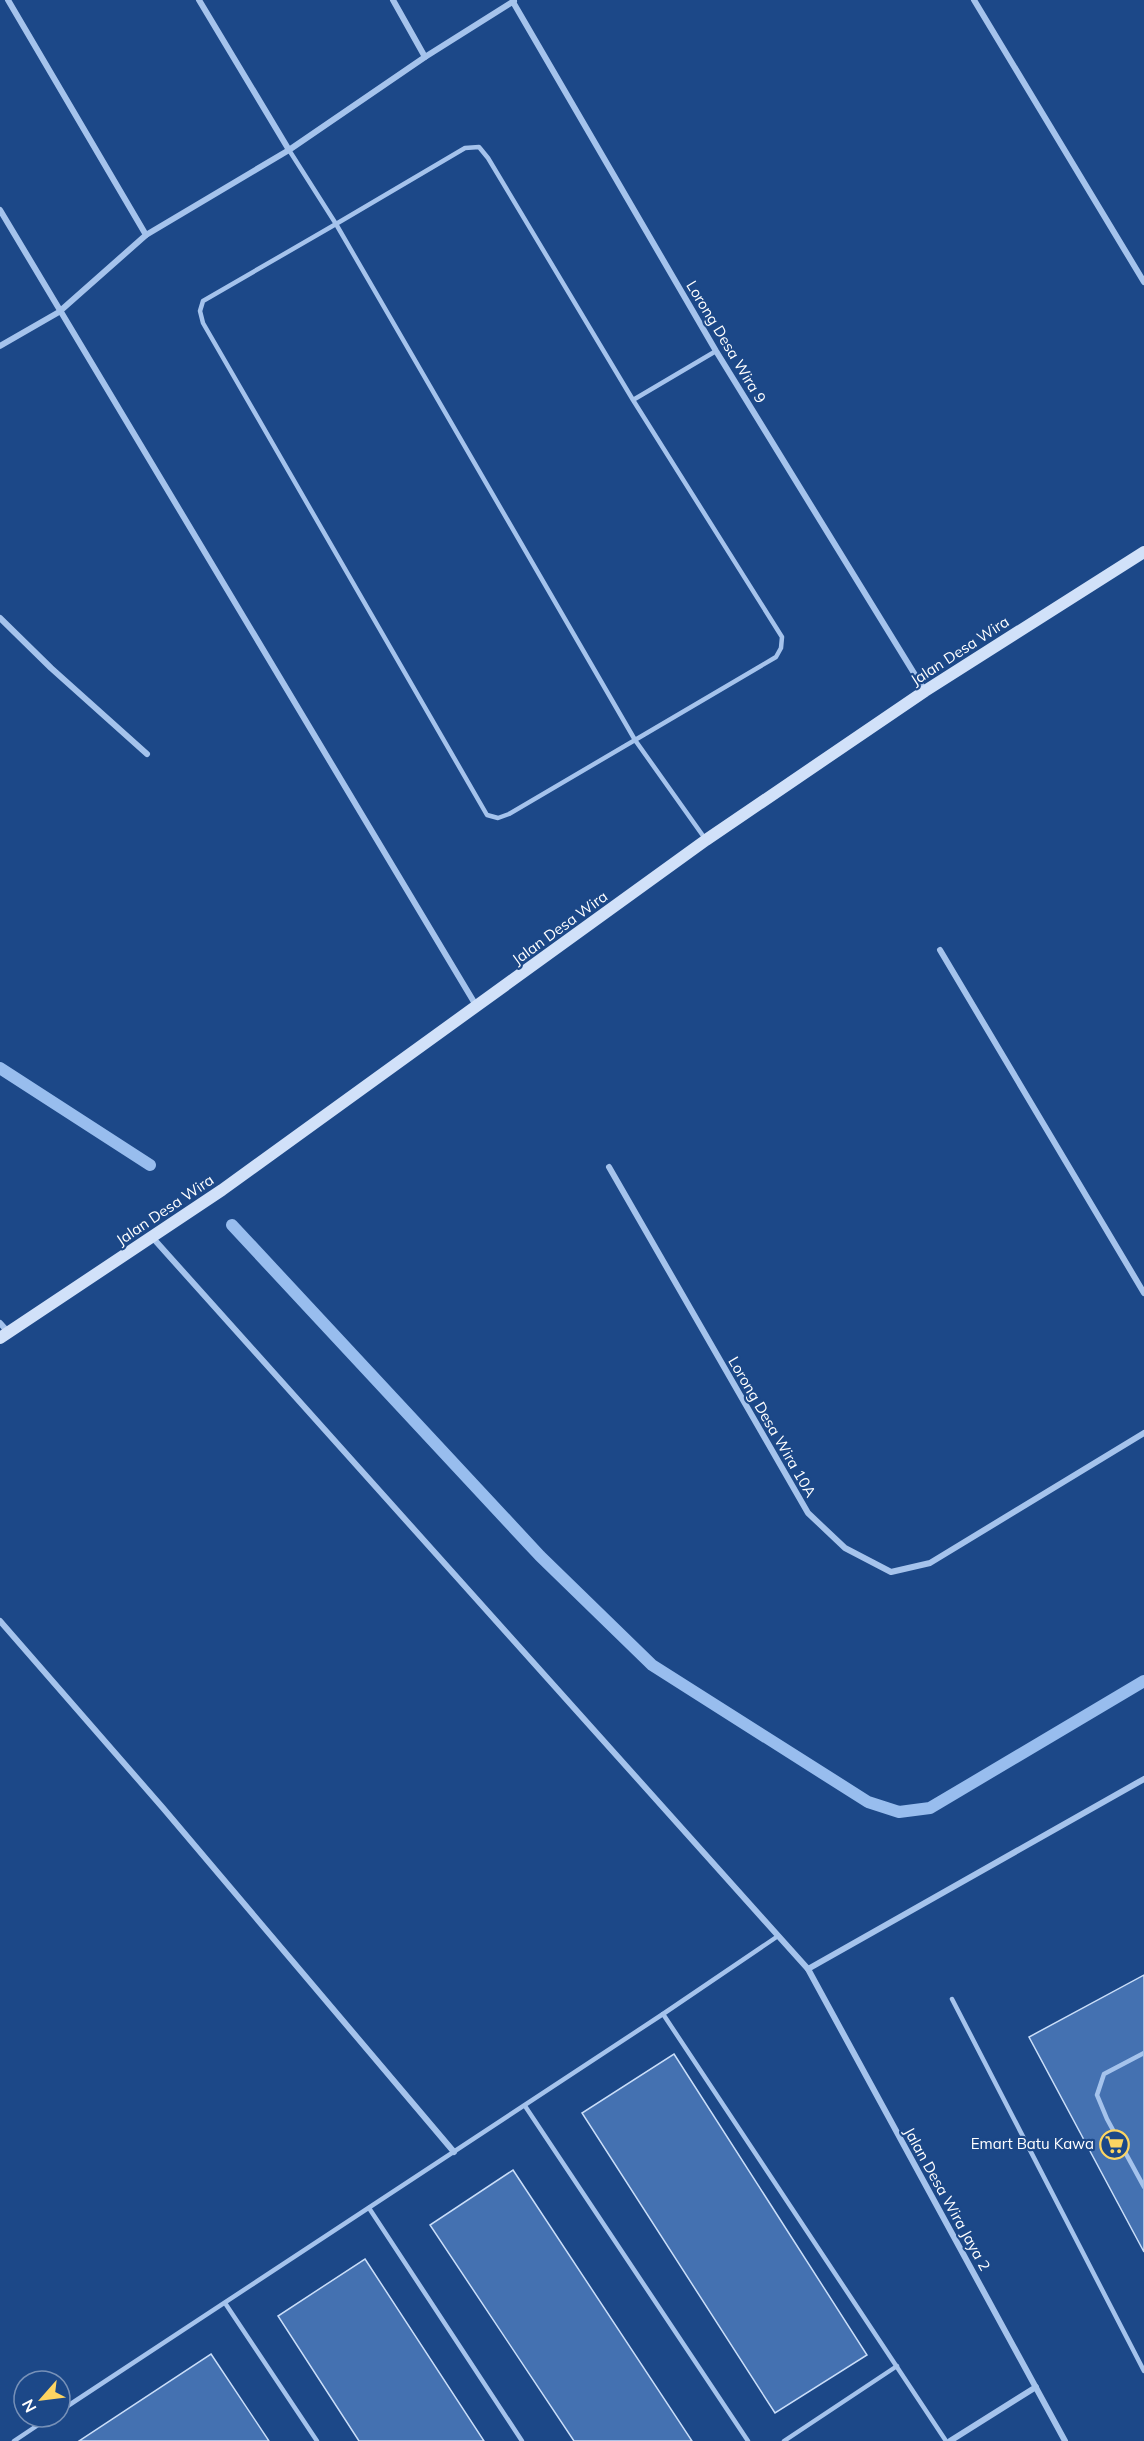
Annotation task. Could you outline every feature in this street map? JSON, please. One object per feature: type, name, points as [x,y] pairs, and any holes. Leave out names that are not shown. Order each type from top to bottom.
[{"type":"street","points":[[8,0],[146,235]]},
{"type":"street","points":[[199,0],[289,150]]},
{"type":"street","points":[[393,0],[425,57]]},
{"type":"street","points":[[974,0],[1144,282]]},
{"type":"street","points":[[0,346],[59,312],[146,235],[289,150],[425,57],[515,1]]},
{"type":"street","name":"Lorong Desa Wira 9","points":[[515,1],[716,351],[925,691]]},
{"type":"street","points":[[0,210],[477,1007]]},
{"type":"street","name":"Jalan Desa Wira","points":[[5,1336],[222,1190],[706,840],[925,691],[1144,552]]},
{"type":"street","points":[[0,618],[51,668],[147,754]]},
{"type":"street","points":[[940,950],[1144,1293]]},
{"type":"street","name":"Lorong Desa Wira 10A","points":[[609,1167],[808,1513],[845,1548],[891,1572],[930,1563],[1144,1433]]},
{"type":"street","name":"Jalan Desa Wira Jaya 2","points":[[152,1237],[808,1969],[1065,2441]]},
{"type":"street","points":[[0,1323],[5,1336]]},
{"type":"street","points":[[0,1622],[163,1809],[454,2152]]},
{"type":"street","points":[[808,1969],[1144,1779]]},
{"type":"street","points":[[948,2441],[1036,2387]]},
{"type":"lane","points":[[479,147],[488,158],[633,400],[782,637],[781,648],[776,657],[509,814],[498,818],[487,815],[203,323],[200,311],[203,301],[465,148],[479,147]]},
{"type":"lane","points":[[289,150],[336,224],[635,740],[706,840]]},
{"type":"lane","points":[[633,400],[716,351]]},
{"type":"lane","points":[[72,2403],[525,2106],[778,1936]]},
{"type":"lane","points":[[952,1999],[1144,2371]]},
{"type":"lane","points":[[663,2014],[948,2441]]},
{"type":"lane","points":[[1144,2053],[1104,2073],[1097,2095],[1107,2119],[1144,2187]]},
{"type":"lane","points":[[525,2106],[748,2441]]},
{"type":"lane","points":[[369,2208],[522,2441]]},
{"type":"lane","points":[[225,2303],[317,2441]]},
{"type":"lane","points":[[784,2441],[897,2366]]},
{"type":"lane","points":[[14,2441],[32,2429]]},
{"type":"building","name":"Emart Batu Kawa","points":[[1144,1975],[1144,2252],[1029,2037]]},
{"type":"building","points":[[674,2054],[867,2355],[775,2413],[582,2113]]},
{"type":"building","points":[[513,2170],[692,2441],[574,2441],[430,2225]]},
{"type":"building","points":[[365,2259],[484,2441],[359,2441],[278,2316]]},
{"type":"building","points":[[211,2354],[269,2441],[79,2441]]},
{"type":"waterway","points":[[0,1068],[150,1165]]},
{"type":"waterway","points":[[232,1225],[540,1556],[652,1665],[868,1802],[899,1812],[930,1808],[1144,1681]]},
{"type":"place","name":"Emart Batu Kawa","points":[[1115,2144]]}]
